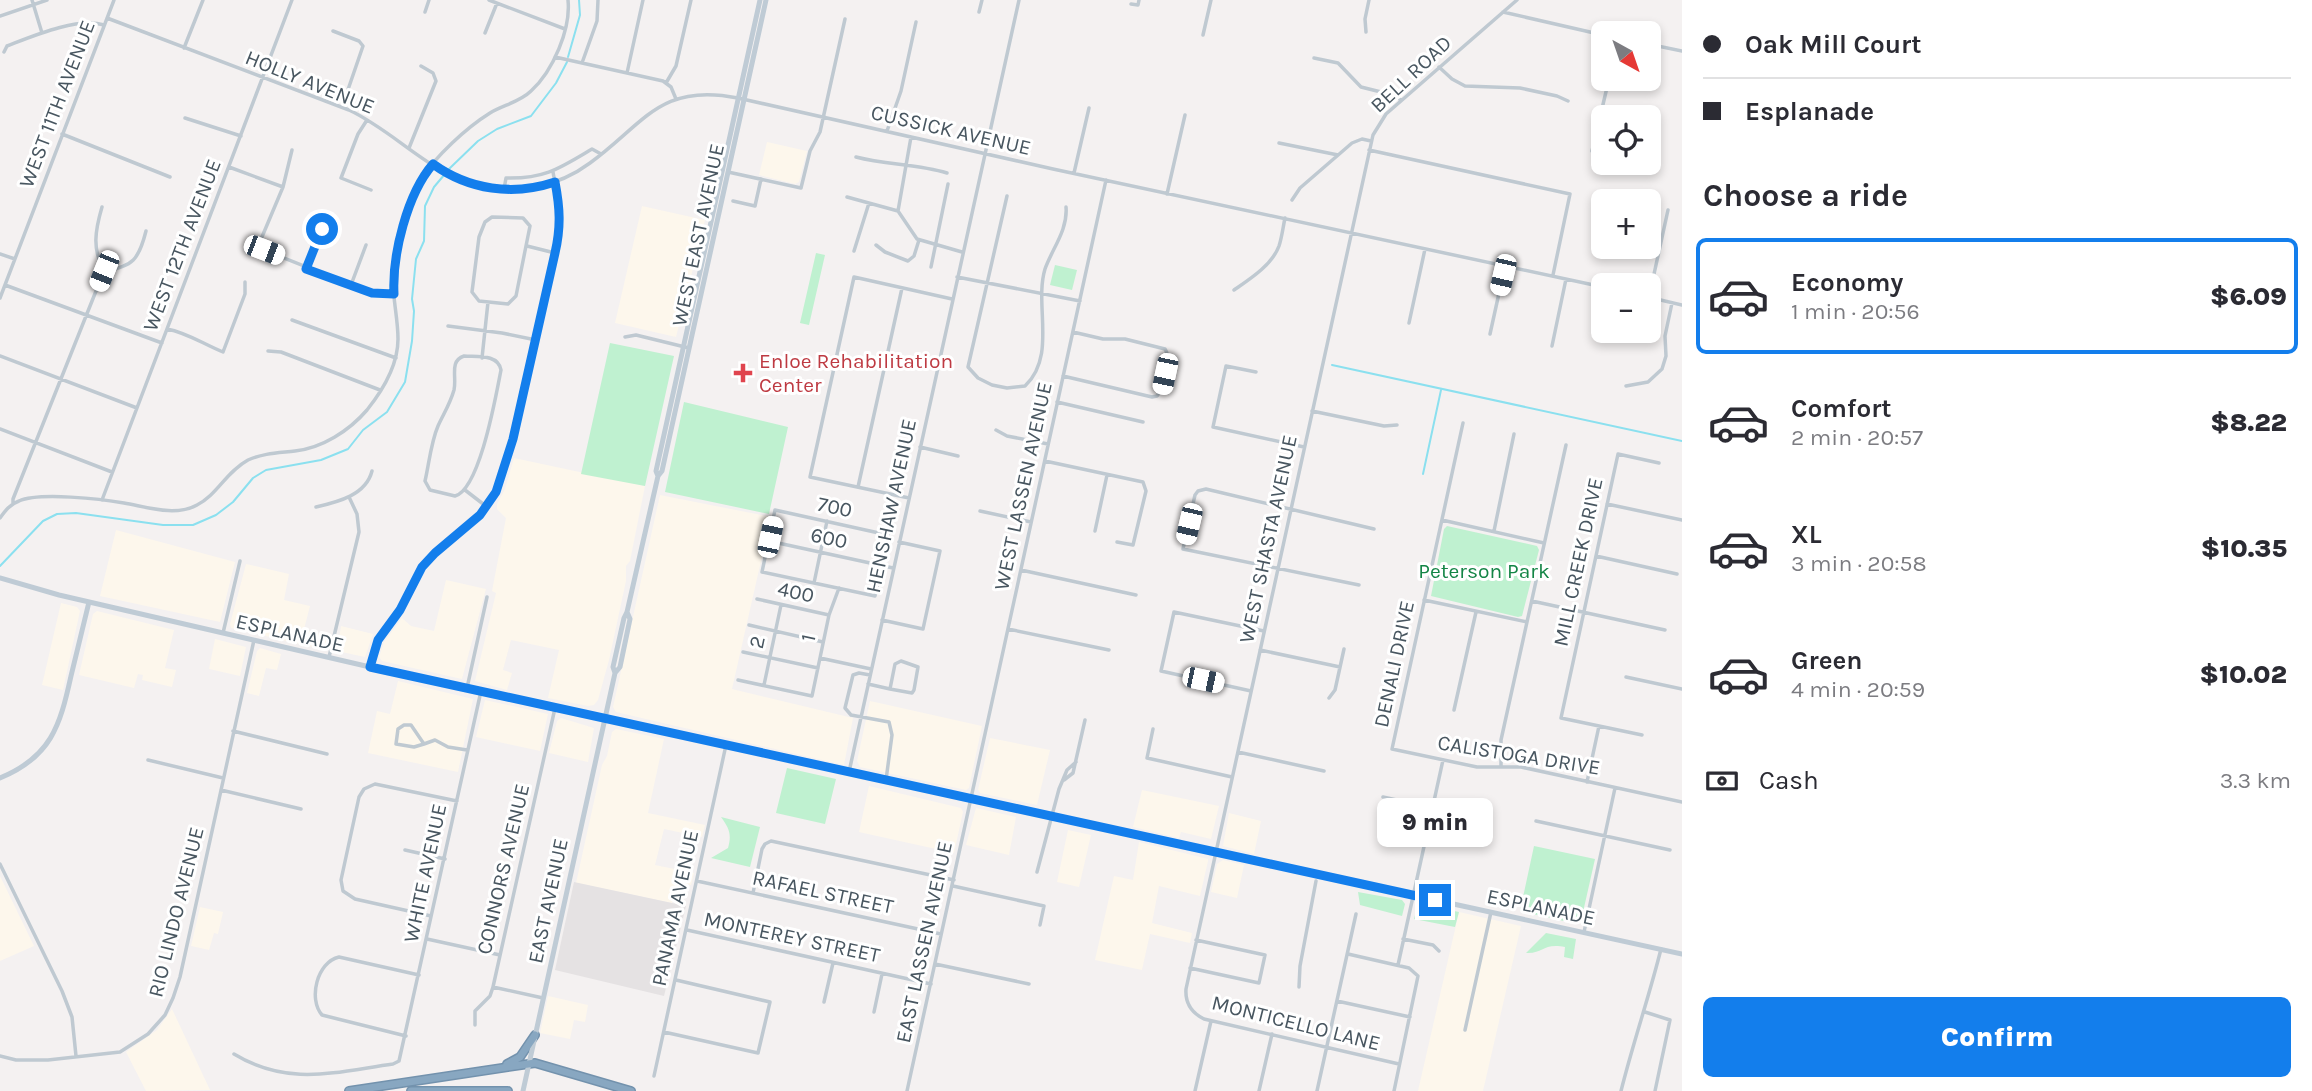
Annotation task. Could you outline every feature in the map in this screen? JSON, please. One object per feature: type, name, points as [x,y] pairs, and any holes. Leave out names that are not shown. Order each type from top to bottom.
[{"type":"highway","points":[[465,1073],[514,1062],[535,1035]]},
{"type":"highway","points":[[349,1091],[535,1063],[631,1091]]},
{"type":"highway","points":[[411,1091],[508,1091]]},
{"type":"main road","name":"WEST EAST AVENUE","points":[[686,347],[728,172],[760,0]]},
{"type":"main road","name":"WEST EAST AVENUE","points":[[605,719],[615,673],[613,667],[658,476],[662,471],[686,347],[741,99],[766,0]]},
{"type":"main road","name":"ESPLANADE","points":[[0,578],[89,602],[467,689],[1682,954]]},
{"type":"main road","points":[[0,778],[30,762],[45,747],[59,726],[89,602]]},
{"type":"main road","name":"EAST AVENUE","points":[[523,1091],[605,719]]},
{"type":"street","points":[[0,16],[32,2],[47,0]]},
{"type":"street","name":"WEST 11TH AVENUE","points":[[0,298],[114,0]]},
{"type":"street","points":[[184,48],[203,0]]},
{"type":"street","name":"WEST 12TH AVENUE","points":[[102,500],[292,0]]},
{"type":"street","points":[[425,12],[429,0]]},
{"type":"street","points":[[489,0],[565,29]]},
{"type":"street","points":[[0,518],[6,507],[38,497],[102,500],[169,510],[194,507],[207,498],[229,473],[252,458],[305,450],[331,439],[359,418],[380,390],[396,358],[398,337],[394,294],[395,267],[409,204],[419,182],[433,164],[486,115],[532,91],[557,57],[568,14],[568,0]]},
{"type":"street","points":[[582,63],[597,21],[598,0]]},
{"type":"street","points":[[627,73],[643,0]]},
{"type":"street","points":[[666,83],[676,66],[691,0]]},
{"type":"street","points":[[979,12],[982,0]]},
{"type":"street","name":"HENSHAW AVENUE","points":[[849,772],[1018,0]]},
{"type":"street","points":[[1131,4],[1138,5],[1139,0]]},
{"type":"street","points":[[1203,35],[1211,0]]},
{"type":"street","points":[[1366,32],[1364,19],[1369,0]]},
{"type":"street","name":"BELL ROAD","points":[[1351,232],[1371,141],[1380,121],[1517,0]]},
{"type":"street","points":[[32,2],[42,33]]},
{"type":"street","points":[[485,33],[497,3]]},
{"type":"street","points":[[1503,12],[1591,32]]},
{"type":"street","name":"HOLLY AVENUE","points":[[107,18],[342,107],[468,183],[504,189],[529,188],[555,182],[580,170],[644,116],[676,99]]},
{"type":"street","points":[[728,172],[801,188],[808,156],[820,136],[845,19]]},
{"type":"street","points":[[887,131],[900,94],[916,22]]},
{"type":"street","points":[[4,52],[7,46],[42,33],[78,24],[104,25]]},
{"type":"street","points":[[333,31],[359,41],[363,49],[342,107]]},
{"type":"street","points":[[1661,47],[1682,51]]},
{"type":"street","points":[[557,57],[666,83],[676,99]]},
{"type":"street","points":[[1314,58],[1340,64],[1361,87],[1393,95],[1401,100]]},
{"type":"street","points":[[409,148],[436,81],[433,73],[421,66]]},
{"type":"street","points":[[1439,67],[1465,86],[1520,88],[1568,101]]},
{"type":"street","name":"CUSSICK AVENUE","points":[[676,99],[706,94],[741,99],[1591,284]]},
{"type":"street","points":[[1074,173],[1089,108]]},
{"type":"street","points":[[1167,194],[1185,115]]},
{"type":"street","points":[[185,118],[240,136]]},
{"type":"street","points":[[367,120],[358,134],[341,178],[371,190]]},
{"type":"street","points":[[62,134],[170,177]]},
{"type":"street","points":[[911,137],[898,211],[911,233],[919,240],[962,252]]},
{"type":"street","points":[[1292,200],[1300,188],[1357,140],[1371,141]]},
{"type":"street","points":[[1279,143],[1338,155]]},
{"type":"street","points":[[504,189],[506,178],[553,172],[592,149],[601,154]]},
{"type":"street","points":[[292,150],[283,187],[259,244],[264,250],[306,269],[372,293],[394,294]]},
{"type":"street","points":[[1369,150],[1570,194],[1552,276]]},
{"type":"street","points":[[856,157],[947,173]]},
{"type":"street","points":[[229,167],[283,187]]},
{"type":"street","points":[[370,667],[378,640],[400,610],[422,567],[487,507],[496,492],[507,460],[555,253],[561,219],[553,172]]},
{"type":"street","points":[[733,201],[755,206],[761,179]]},
{"type":"street","name":"WEST LASSEN AVENUE","points":[[972,799],[1106,180]]},
{"type":"street","points":[[931,267],[948,184]]},
{"type":"street","points":[[1007,195],[968,367],[980,380],[1002,388],[1025,386],[1035,370],[1044,332],[1042,294],[1045,272],[1062,231],[1066,207]]},
{"type":"street","points":[[847,197],[898,211]]},
{"type":"street","points":[[854,251],[869,203]]},
{"type":"street","points":[[102,207],[96,225],[95,243],[97,258],[104,271]]},
{"type":"street","points":[[1654,273],[1668,210]]},
{"type":"street","points":[[492,218],[525,219],[531,229],[513,300],[508,304],[488,302],[477,300],[472,292],[477,245],[485,222],[492,218]]},
{"type":"street","points":[[1234,290],[1257,273],[1275,254],[1285,218]]},
{"type":"street","points":[[306,269],[322,229]]},
{"type":"street","points":[[104,271],[125,268],[141,252],[146,232]]},
{"type":"street","name":"WEST SHASTA AVENUE","points":[[1189,1006],[1186,993],[1190,968],[1351,232]]},
{"type":"street","points":[[876,245],[908,261],[914,256],[919,240]]},
{"type":"street","points":[[351,285],[366,245]]},
{"type":"street","points":[[527,246],[555,253]]},
{"type":"street","points":[[1409,323],[1425,248]]},
{"type":"street","points":[[0,254],[15,259]]},
{"type":"street","points":[[1490,334],[1505,266]]},
{"type":"street","points":[[13,504],[104,271]]},
{"type":"street","points":[[908,498],[810,477],[854,277],[952,299]]},
{"type":"street","points":[[957,277],[1080,301]]},
{"type":"street","points":[[1552,346],[1566,279]]},
{"type":"street","points":[[167,329],[188,334],[223,352],[245,294],[245,282]]},
{"type":"street","points":[[5,285],[162,343]]},
{"type":"street","points":[[858,487],[902,288]]},
{"type":"street","points":[[1661,300],[1682,305]]},
{"type":"street","points":[[482,358],[488,302]]},
{"type":"street","points":[[1626,386],[1648,382],[1662,369],[1672,303]]},
{"type":"street","points":[[292,320],[396,358]]},
{"type":"street","points":[[449,326],[536,340]]},
{"type":"street","points":[[1063,376],[1152,397],[1162,391],[1169,358],[1165,349],[1125,339],[1102,339],[1073,332]]},
{"type":"street","points":[[625,337],[636,335],[686,347]]},
{"type":"street","points":[[268,351],[281,352],[380,390]]},
{"type":"street","points":[[0,356],[137,408]]},
{"type":"street","points":[[461,356],[496,360],[501,370],[487,432],[474,474],[465,491],[455,496],[438,493],[429,489],[425,481],[437,428],[450,406],[455,382],[455,363],[461,356]]},
{"type":"street","points":[[1256,372],[1226,366],[1213,427],[1304,447]]},
{"type":"street","points":[[1057,402],[1143,422]]},
{"type":"street","points":[[1312,411],[1384,426],[1397,425]]},
{"type":"street","name":"DENALI DRIVE","points":[[1392,748],[1463,423]]},
{"type":"street","points":[[0,429],[113,472]]},
{"type":"street","points":[[996,430],[1007,436],[1048,444]]},
{"type":"street","points":[[1493,532],[1514,434]]},
{"type":"street","points":[[1501,766],[1501,740],[1566,445]]},
{"type":"street","points":[[920,447],[958,456]]},
{"type":"street","name":"MILL CREEK DRIVE","points":[[1600,726],[1560,718],[1618,454],[1659,463]]},
{"type":"street","points":[[1045,461],[1143,482],[1146,491],[1133,545],[1117,542]]},
{"type":"street","points":[[316,507],[349,497],[366,483],[372,471]]},
{"type":"street","points":[[1095,531],[1107,475]]},
{"type":"street","points":[[1192,486],[1198,492]]},
{"type":"street","points":[[1198,492],[1206,489],[1374,529]]},
{"type":"street","points":[[465,491],[487,507]]},
{"type":"street","points":[[1198,492],[1183,549],[1359,585]]},
{"type":"street","points":[[329,658],[359,532],[357,514],[349,497]]},
{"type":"street","points":[[1607,504],[1682,520]]},
{"type":"street","name":"700","points":[[769,541],[775,510],[889,533],[882,566]]},
{"type":"street","points":[[980,511],[1031,522]]},
{"type":"street","points":[[1442,520],[1544,543]]},
{"type":"street","points":[[814,583],[827,521]]},
{"type":"street","points":[[769,541],[762,572],[875,596],[882,566]]},
{"type":"street","name":"600","points":[[769,541],[893,568]]},
{"type":"street","points":[[882,620],[923,629],[940,551],[899,542]]},
{"type":"street","points":[[1596,556],[1677,574]]},
{"type":"street","points":[[223,633],[240,561]]},
{"type":"street","points":[[1021,570],[1136,595]]},
{"type":"street","name":"1","points":[[764,685],[812,696],[829,615],[839,589]]},
{"type":"street","points":[[467,689],[486,597]]},
{"type":"street","name":"400","points":[[757,599],[829,615]]},
{"type":"street","points":[[1424,600],[1527,622]]},
{"type":"street","points":[[1532,601],[1665,630]]},
{"type":"street","name":"2","points":[[764,685],[781,605]]},
{"type":"street","points":[[1251,691],[1161,671],[1167,642],[1174,612],[1264,631]]},
{"type":"street","points":[[1454,710],[1476,612]]},
{"type":"street","points":[[749,625],[823,642]]},
{"type":"street","points":[[1007,629],[1109,650]]},
{"type":"street","name":"RIO LINDO AVENUE","points":[[0,1056],[16,1060],[48,1060],[120,1052],[148,1034],[169,1008],[180,977],[254,640]]},
{"type":"street","points":[[1329,698],[1335,690],[1343,649]]},
{"type":"street","points":[[1260,650],[1339,667]]},
{"type":"street","points":[[743,652],[818,668]]},
{"type":"street","points":[[820,658],[871,669]]},
{"type":"street","points":[[868,684],[890,689],[913,692],[919,671],[917,666],[897,662],[890,689]]},
{"type":"street","points":[[870,675],[857,673],[851,679],[845,710],[850,715],[889,722],[892,735],[886,780]]},
{"type":"street","points":[[1626,677],[1682,689]]},
{"type":"street","points":[[738,680],[764,685]]},
{"type":"street","name":"WHITE AVENUE","points":[[234,1054],[256,1067],[298,1076],[393,1065],[399,1061],[481,691]]},
{"type":"street","name":"CONNORS AVENUE","points":[[543,998],[493,987],[555,708]]},
{"type":"street","points":[[1063,781],[1072,774],[1085,720]]},
{"type":"street","points":[[424,744],[411,725],[400,727],[396,744],[414,747],[424,744],[435,740],[448,747],[467,750]]},
{"type":"street","points":[[1587,782],[1600,726],[1642,735]]},
{"type":"street","points":[[1153,730],[1147,758],[1233,778]]},
{"type":"street","points":[[233,731],[327,754]]},
{"type":"street","name":"PANAMA AVENUE","points":[[654,1076],[726,745]]},
{"type":"street","name":"CALISTOGA DRIVE","points":[[1392,748],[1477,767],[1521,767],[1682,802]]},
{"type":"street","points":[[1238,752],[1324,771]]},
{"type":"street","points":[[148,760],[223,778]]},
{"type":"street","points":[[1398,965],[1443,760]]},
{"type":"street","points":[[1037,872],[1059,789],[1067,770],[1076,762]]},
{"type":"street","points":[[1067,770],[1072,769],[1072,774]]},
{"type":"street","points":[[432,916],[355,899],[345,893],[341,883],[353,824],[360,794],[372,784],[457,802]]},
{"type":"street","points":[[1584,932],[1615,788]]},
{"type":"street","points":[[221,790],[301,809]]},
{"type":"street","points":[[1383,797],[1482,819]]},
{"type":"street","name":"EAST LASSEN AVENUE","points":[[907,1091],[972,799]]},
{"type":"street","points":[[1536,821],[1670,850]]},
{"type":"street","points":[[753,893],[762,849],[771,841],[1044,906],[1040,925]]},
{"type":"street","points":[[405,850],[444,859]]},
{"type":"street","points":[[0,864],[62,991],[72,1017],[76,1056]]},
{"type":"street","name":"RAFAEL STREET","points":[[697,881],[942,934]]},
{"type":"street","points":[[1299,987],[1300,966],[1317,881]]},
{"type":"street","points":[[1465,1030],[1491,912]]},
{"type":"street","points":[[1317,1091],[1356,914]]},
{"type":"street","name":"MONTEREY STREET","points":[[687,930],[931,984]]},
{"type":"street","points":[[427,939],[500,955]]},
{"type":"street","points":[[1403,939],[1433,945],[1439,951]]},
{"type":"street","points":[[1190,968],[1259,983],[1265,955],[1196,940]]},
{"type":"street","points":[[1621,1091],[1661,949]]},
{"type":"street","points":[[1348,954],[1412,969],[1417,974],[1418,980],[1394,1091]]},
{"type":"street","points":[[406,1036],[322,1015],[315,1002],[320,974],[327,962],[339,957],[419,975]]},
{"type":"street","points":[[824,1002],[833,963]]},
{"type":"street","points":[[935,964],[1029,984]]},
{"type":"street","points":[[873,1012],[882,974]]},
{"type":"street","points":[[664,1032],[758,1053],[770,1002],[676,981]]},
{"type":"street","points":[[475,1025],[475,1011],[490,996],[493,987]]},
{"type":"street","points":[[1338,1001],[1410,1017]]},
{"type":"street","name":"MONTICELLO LANE","points":[[1189,1006],[1197,1015],[1210,1021],[1399,1064]]},
{"type":"street","points":[[1645,1012],[1670,1020],[1655,1091]]},
{"type":"street","points":[[1195,1091],[1210,1021]]},
{"type":"street","points":[[1259,1091],[1272,1034]]},
{"type":"shaded area","points":[[767,142],[807,151],[799,182],[795,184],[759,175]]},
{"type":"shaded area","points":[[642,206],[705,220],[676,337],[615,323]]},
{"type":"shaded area","points":[[514,458],[645,486],[630,561],[626,566],[626,581],[609,660],[598,700],[594,705],[548,698],[559,650],[511,640],[503,670],[512,673],[507,690],[475,681],[496,593],[492,591],[506,518],[497,509],[497,504],[505,489]]},
{"type":"shaded area","points":[[660,495],[771,517],[732,689],[853,718],[844,765],[616,712],[613,707]]},
{"type":"shaded area","points":[[116,530],[235,562],[220,622],[100,596]]},
{"type":"shaded area","points":[[246,564],[289,574],[284,600],[310,606],[302,637],[305,630],[329,636],[326,647],[321,649],[231,628]]},
{"type":"shaded area","points":[[446,580],[486,589],[462,679],[382,661],[379,657],[384,642],[402,618],[411,626],[434,631]]},
{"type":"shaded area","points":[[61,603],[77,607],[80,611],[63,690],[42,685]]},
{"type":"shaded area","points":[[97,611],[174,630],[165,668],[176,670],[172,687],[142,680],[143,675],[138,674],[134,688],[79,675],[93,614]]},
{"type":"shaded area","points":[[341,626],[373,634],[365,657],[337,651]]},
{"type":"shaded area","points":[[215,639],[246,647],[240,676],[209,669]]},
{"type":"shaded area","points":[[260,648],[281,654],[277,670],[266,668],[259,696],[247,693]]},
{"type":"shaded area","points":[[398,681],[473,699],[458,772],[368,753],[377,711],[390,714]]},
{"type":"shaded area","points":[[485,700],[548,714],[540,751],[476,737]]},
{"type":"shaded area","points":[[870,701],[982,726],[969,788],[966,790],[860,767],[857,761]]},
{"type":"shaded area","points":[[561,718],[594,728],[588,762],[549,753],[557,721]]},
{"type":"shaded area","points":[[616,729],[664,739],[648,813],[705,825],[702,837],[664,829],[655,865],[694,873],[691,885],[678,882],[672,903],[576,883],[602,765],[607,756],[612,732]]},
{"type":"shaded area","points":[[990,738],[1050,750],[1037,805],[980,793],[978,790]]},
{"type":"shaded area","points":[[869,786],[961,808],[963,812],[954,853],[859,832]]},
{"type":"shaded area","points":[[1142,790],[1219,806],[1211,839],[1181,832],[1179,838],[1133,827]]},
{"type":"shaded area","points":[[976,808],[1016,817],[1009,855],[966,845]]},
{"type":"shaded area","points":[[1229,813],[1261,821],[1254,854],[1223,846]]},
{"type":"shaded area","points":[[1068,830],[1091,835],[1079,887],[1057,882]]},
{"type":"shaded area","points":[[1139,842],[1208,859],[1200,896],[1159,886],[1152,923],[1192,933],[1190,943],[1150,934],[1142,970],[1095,960],[1114,876],[1133,880]]},
{"type":"shaded area","points":[[1223,860],[1244,865],[1237,898],[1211,892],[1217,864]]},
{"type":"shaded area","points":[[0,876],[34,946],[0,961]]},
{"type":"shaded area","points":[[574,882],[686,906],[664,996],[555,970]]},
{"type":"shaded area","points":[[200,907],[223,912],[218,934],[214,933],[209,950],[191,946]]},
{"type":"shaded area","points":[[1459,912],[1521,926],[1483,1091],[1418,1091]]},
{"type":"shaded area","points":[[548,996],[588,1005],[585,1022],[574,1020],[570,1039],[540,1033]]},
{"type":"shaded area","points":[[172,1009],[210,1090],[146,1091],[126,1052],[157,1030]]},
{"type":"green space","points":[[816,253],[825,255],[809,325],[800,323]]},
{"type":"green space","points":[[1055,265],[1077,270],[1072,290],[1050,285]]},
{"type":"green space","points":[[610,343],[674,356],[645,486],[581,474]]},
{"type":"green space","points":[[684,402],[788,427],[769,514],[665,492]]},
{"type":"green space","name":"Peterson Park","points":[[1447,526],[1537,546],[1539,550],[1522,616],[1431,596],[1444,529]]},
{"type":"green space","points":[[787,768],[836,779],[825,824],[776,813]]},
{"type":"green space","points":[[721,817],[760,827],[750,867],[711,858],[728,848],[729,831]]},
{"type":"green space","points":[[1534,846],[1595,859],[1581,921],[1577,924],[1520,911]]},
{"type":"green space","points":[[1358,892],[1402,900],[1405,904],[1402,916],[1360,905]]},
{"type":"green space","points":[[1421,904],[1459,912],[1455,927],[1414,919],[1417,907]]},
{"type":"green space","points":[[1546,933],[1576,939],[1573,959],[1564,957],[1565,947],[1552,946],[1526,953]]},
{"type":"waterway","points":[[568,57],[580,15],[579,0]]},
{"type":"waterway","points":[[0,566],[43,521],[57,514],[76,513],[163,525],[193,525],[216,515],[233,502],[253,478],[266,470],[321,460],[348,449],[363,430],[387,412],[405,382],[412,341],[416,259],[424,241],[425,206],[434,187],[478,141],[497,129],[531,116],[556,83],[567,62]]},
{"type":"waterway","points":[[1332,365],[1682,441]]},
{"type":"waterway","points":[[1423,474],[1441,390]]},
{"type":"place","name":"Enloe Rehabilitation Center","points":[[743,373]]},
{"type":"route","points":[[322,229],[306,269],[379,295],[394,294],[395,267],[409,204],[419,182],[433,164],[460,180],[494,189],[534,188],[555,182],[560,205],[560,229],[555,253],[513,439],[498,488],[480,515],[422,567],[405,602],[378,640],[370,667],[1435,900]]}]
